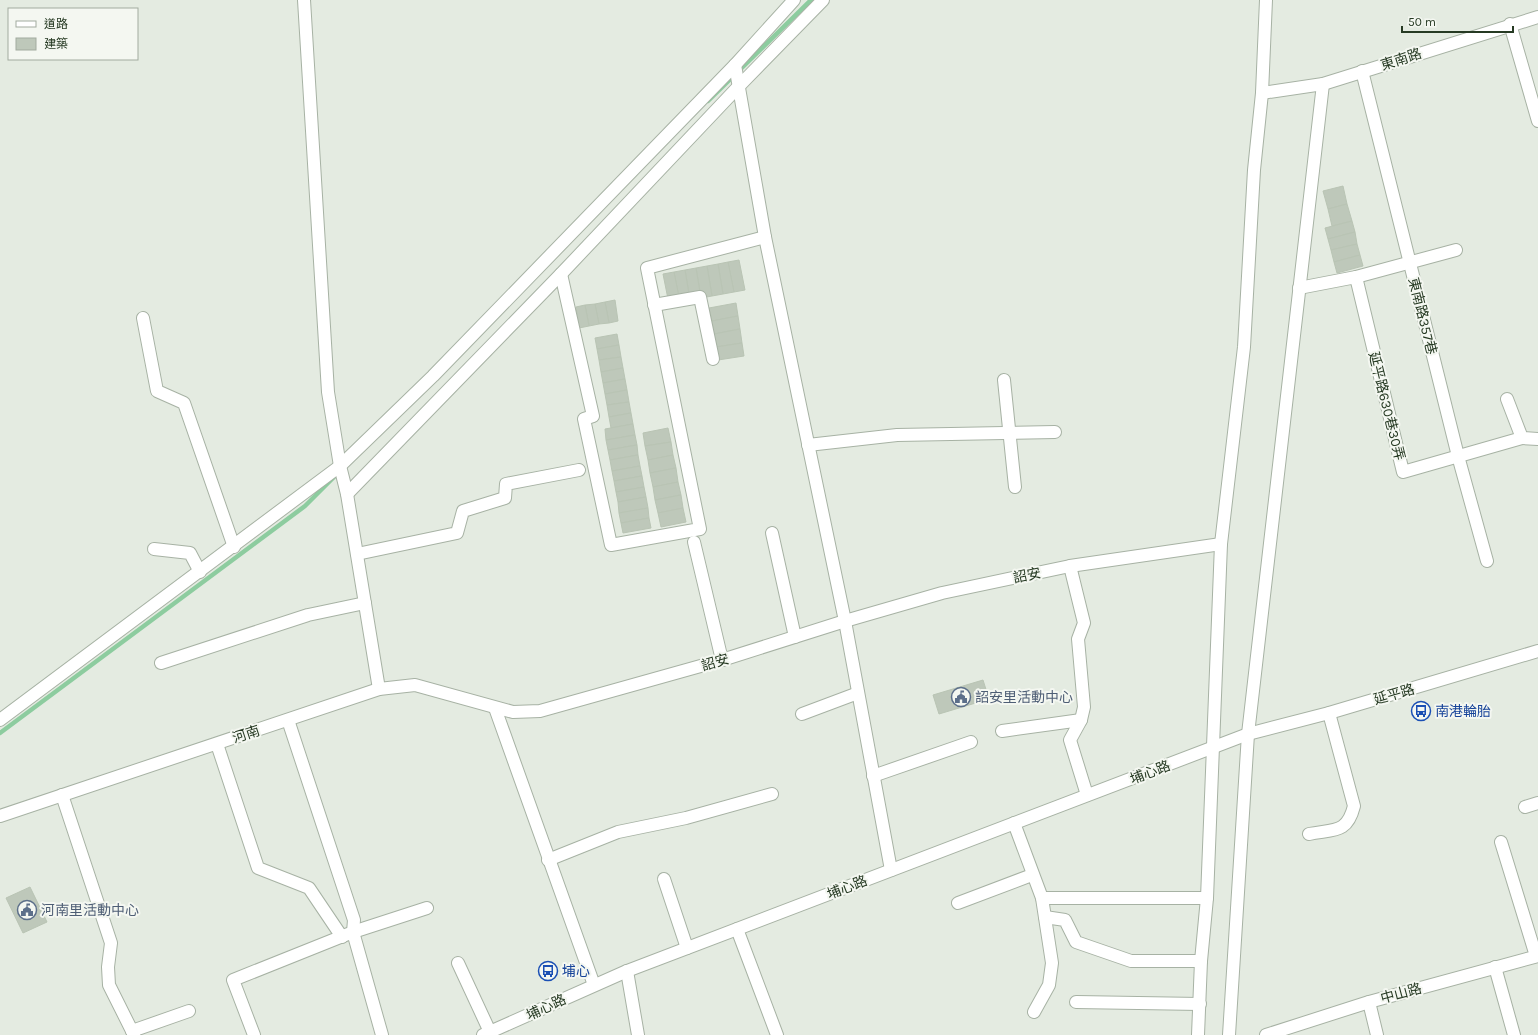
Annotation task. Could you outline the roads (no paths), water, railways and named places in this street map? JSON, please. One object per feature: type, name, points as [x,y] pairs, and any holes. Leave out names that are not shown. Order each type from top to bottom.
[{"type":"street","points":[[304,0],[328,392],[340,466],[347,494],[379,689]]},
{"type":"street","points":[[0,720],[234,547],[340,466],[433,376],[735,64],[794,0]]},
{"type":"street","points":[[347,494],[561,274],[739,86],[823,0]]},
{"type":"street","points":[[1198,1035],[1207,898],[1221,544],[1244,347],[1254,170],[1262,93],[1266,0]]},
{"type":"street","name":"東南路","points":[[1262,93],[1323,84],[1510,24],[1538,17]]},
{"type":"street","points":[[1510,24],[1538,122]]},
{"type":"street","points":[[735,64],[765,237],[845,621],[891,870]]},
{"type":"street","name":"東南路357巷","points":[[1362,71],[1458,456],[1487,561]]},
{"type":"street","points":[[1229,1035],[1248,734],[1323,84]]},
{"type":"street","points":[[561,274],[593,416],[584,419],[611,545],[700,529],[647,268],[765,237]]},
{"type":"street","points":[[1299,288],[1356,277],[1456,250]]},
{"type":"street","name":"延平路630巷30弄","points":[[1356,277],[1404,472],[1522,438],[1538,439]]},
{"type":"street","points":[[654,305],[700,297],[713,359]]},
{"type":"street","points":[[143,318],[157,392],[184,403],[234,547]]},
{"type":"street","points":[[1004,380],[1015,487]]},
{"type":"street","points":[[1507,399],[1522,438]]},
{"type":"street","points":[[808,444],[897,435],[1055,432]]},
{"type":"street","points":[[357,554],[457,533],[463,511],[505,498],[506,484],[579,470]]},
{"type":"street","points":[[772,533],[795,637]]},
{"type":"street","points":[[694,542],[722,660]]},
{"type":"street","name":"詔安","points":[[495,708],[513,712],[540,711],[722,660],[845,621],[942,593],[1070,566],[1221,544]]},
{"type":"street","points":[[154,549],[190,553],[200,572]]},
{"type":"street","points":[[1070,566],[1084,623],[1078,639],[1084,707],[1081,720],[1070,740],[1087,795]]},
{"type":"street","points":[[161,663],[308,615],[365,603]]},
{"type":"street","name":"延平路","points":[[1248,734],[1329,713],[1538,651]]},
{"type":"street","name":"河南","points":[[0,816],[379,689],[415,685],[495,708]]},
{"type":"street","points":[[802,714],[858,693]]},
{"type":"street","points":[[495,708],[548,860],[594,985]]},
{"type":"street","points":[[1309,834],[1344,828],[1350,819],[1354,806],[1329,713]]},
{"type":"street","points":[[288,720],[354,920],[353,932],[382,1035]]},
{"type":"street","points":[[1002,732],[1081,720]]},
{"type":"street","name":"埔心路","points":[[486,1034],[512,1030],[594,985],[627,971],[1248,734]]},
{"type":"street","points":[[873,776],[971,742]]},
{"type":"street","points":[[217,744],[258,868],[309,888],[342,937]]},
{"type":"street","points":[[548,860],[618,832],[686,818],[772,794]]},
{"type":"street","points":[[62,795],[111,943],[108,967],[109,985],[133,1033],[189,1011]]},
{"type":"street","points":[[1525,807],[1538,803]]},
{"type":"street","points":[[1014,823],[1032,875],[1042,898],[1052,963],[1049,985],[1034,1012]]},
{"type":"street","points":[[1501,842],[1537,956]]},
{"type":"street","points":[[958,903],[1032,875]]},
{"type":"street","points":[[664,879],[687,948]]},
{"type":"street","points":[[1042,898],[1207,898]]},
{"type":"street","points":[[254,1035],[233,980],[353,932],[427,908]]},
{"type":"street","points":[[1044,916],[1064,920],[1076,942],[1131,961],[1202,961]]},
{"type":"street","points":[[737,929],[777,1035]]},
{"type":"street","name":"中山路","points":[[1266,1035],[1369,1002],[1537,956]]},
{"type":"street","points":[[458,963],[486,1034]]},
{"type":"street","points":[[1495,967],[1514,1035]]},
{"type":"street","points":[[627,971],[638,1035]]},
{"type":"street","points":[[1076,1002],[1200,1004]]},
{"type":"street","points":[[1369,1002],[1377,1035]]},
{"type":"waterway","points":[[708,101],[811,0]]},
{"type":"waterway","points":[[0,733],[305,506],[335,476]]},
{"type":"place","name":"詔安里活動中心","points":[[961,697]]},
{"type":"place","name":"南港輪胎","points":[[1421,711]]},
{"type":"place","name":"河南里活動中心","points":[[27,910]]},
{"type":"place","name":"埔心","points":[[548,971]]}]
